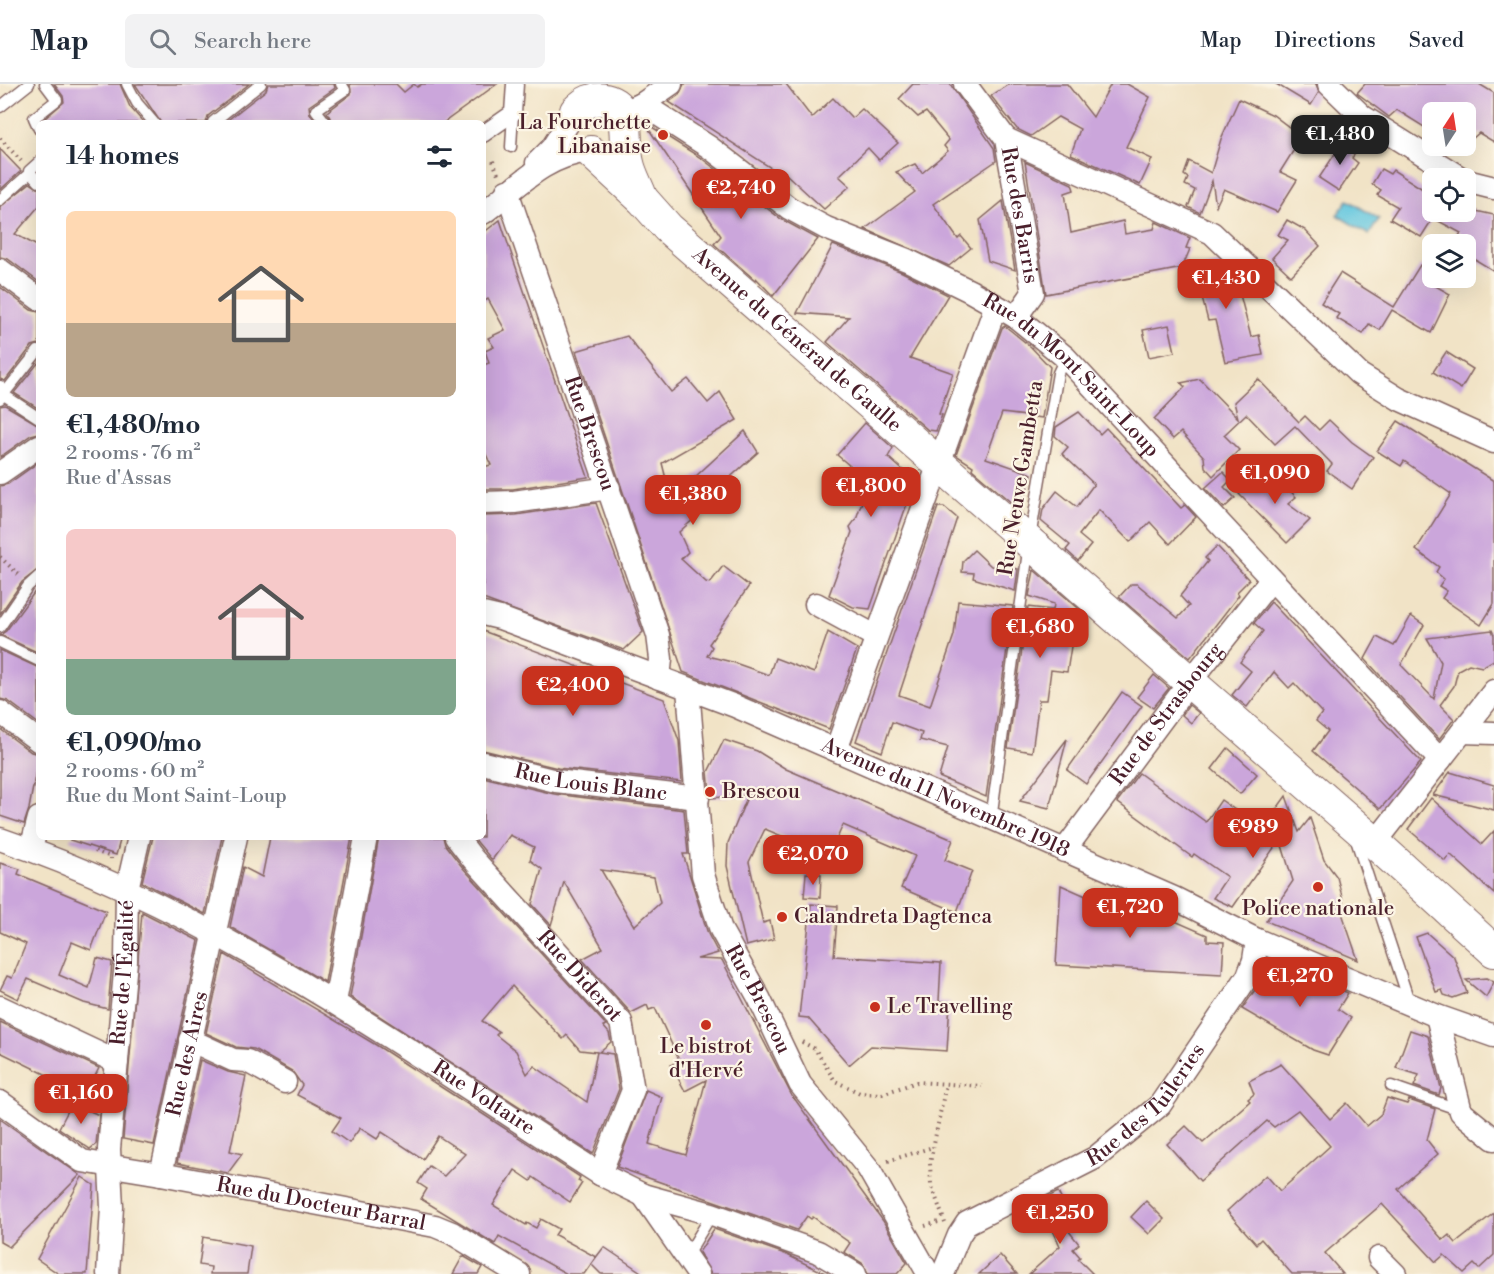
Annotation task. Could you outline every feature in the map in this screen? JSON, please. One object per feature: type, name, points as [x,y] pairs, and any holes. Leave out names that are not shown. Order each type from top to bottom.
[{"type":"main road","points":[[597,99],[610,101],[624,108],[621,140],[614,148],[603,153],[590,152],[573,137],[571,127],[579,104],[597,99]]},
{"type":"main road","name":"Avenue du Général de Gaulle","points":[[624,108],[627,162],[643,200]]},
{"type":"main road","name":"Avenue du Général de Gaulle","points":[[590,152],[643,200],[668,228],[1375,843],[1494,951]]},
{"type":"street","points":[[486,132],[513,113],[515,84]]},
{"type":"street","points":[[624,108],[671,84]]},
{"type":"street","name":"Rue des Barris","points":[[965,84],[1006,139],[1033,293],[1016,317]]},
{"type":"street","points":[[1329,84],[1362,116],[1445,168]]},
{"type":"street","points":[[486,210],[552,148],[579,104]]},
{"type":"street","name":"Rue du Mont Saint-Loup","points":[[624,108],[709,147],[798,213],[826,228],[907,260],[1016,317],[1065,357],[1440,760]]},
{"type":"street","points":[[1006,139],[1212,233],[1359,374],[1399,399],[1494,442]]},
{"type":"street","points":[[514,185],[558,158],[590,152]]},
{"type":"street","points":[[1476,184],[1494,188]]},
{"type":"street","name":"Rue Brescou","points":[[514,185],[609,488],[658,635],[661,659],[659,678]]},
{"type":"street","points":[[0,270],[36,297]]},
{"type":"street","points":[[836,750],[875,636],[995,308]]},
{"type":"street","points":[[0,472],[36,448]]},
{"type":"street","points":[[486,503],[514,502],[609,488]]},
{"type":"street","name":"Rue de Strasbourg","points":[[1064,851],[1189,683],[1271,580]]},
{"type":"street","points":[[816,604],[875,636]]},
{"type":"street","name":"Avenue du 11 Novembre 1918","points":[[486,615],[688,688],[1174,898],[1257,940],[1437,1016],[1492,1033]]},
{"type":"street","name":"Rue Brescou","points":[[688,688],[703,875],[721,930],[801,1084],[867,1168],[927,1274]]},
{"type":"street","points":[[1375,843],[1494,691]]},
{"type":"street","points":[[0,712],[36,739]]},
{"type":"street","points":[[1462,732],[1494,733]]},
{"type":"street","name":"Rue Louis Blanc","points":[[486,765],[556,781],[698,798]]},
{"type":"street","points":[[31,849],[36,830]]},
{"type":"street","name":"Rue Voltaire","points":[[0,839],[31,849],[127,889],[215,934],[335,1002],[600,1174],[643,1195],[712,1214],[818,1252],[855,1274]]},
{"type":"street","name":"Rue de l'Égalité","points":[[108,1274],[112,1207],[110,1167],[126,961],[127,889],[139,840]]},
{"type":"street","name":"Rue des Aires","points":[[161,1174],[235,840]]},
{"type":"street","points":[[335,1002],[365,840]]},
{"type":"street","name":"Rue Diderot","points":[[458,840],[472,859],[621,1022],[633,1090],[600,1174]]},
{"type":"street","name":"Rue des Tuileries","points":[[943,1274],[959,1235],[967,1223],[1095,1158],[1160,1105],[1248,976],[1254,960],[1257,940]]},
{"type":"street","points":[[0,1007],[117,1062]]},
{"type":"street","points":[[1437,1016],[1461,1110],[1494,1139]]},
{"type":"street","points":[[190,1040],[233,1060],[247,1061],[285,1082]]},
{"type":"street","name":"Rue du Docteur Barral","points":[[0,1102],[82,1161],[435,1226],[452,1233],[519,1274]]},
{"type":"street","points":[[643,1195],[692,1266]]},
{"type":"street","points":[[1379,1258],[1395,1274]]},
{"type":"street","points":[[927,1274],[936,1274]]},
{"type":"lane","points":[[0,107],[29,84]]},
{"type":"lane","points":[[36,122],[34,118],[57,100],[45,84]]},
{"type":"lane","points":[[128,84],[137,103],[151,120]]},
{"type":"lane","points":[[216,120],[261,84]]},
{"type":"lane","points":[[324,120],[316,110],[346,86]]},
{"type":"lane","points":[[511,147],[513,113]]},
{"type":"lane","points":[[0,200],[36,165]]},
{"type":"lane","points":[[30,171],[36,178]]},
{"type":"lane","points":[[36,353],[1,393],[36,415]]},
{"type":"lane","name":"Rue Neuve Gambetta","points":[[991,820],[1029,544],[1058,373],[1065,357]]},
{"type":"lane","points":[[0,627],[28,586],[36,579]]},
{"type":"lane","points":[[0,642],[36,660]]},
{"type":"lane","points":[[1350,822],[1410,1004]]},
{"type":"lane","points":[[1390,1086],[1461,1110]]},
{"type":"lane","points":[[692,1266],[712,1214]]},
{"type":"path","points":[[0,138],[30,171]]},
{"type":"path","points":[[0,557],[28,586]]},
{"type":"path","points":[[781,1042],[799,1041],[815,1049],[835,1081],[860,1093],[882,1095],[917,1082],[982,1086]]},
{"type":"path","points":[[946,1084],[933,1147],[931,1184],[942,1221],[959,1235]]},
{"type":"path","points":[[900,1157],[933,1147]]},
{"type":"water","points":[[1348,200],[1379,219],[1369,235],[1337,215]]},
{"type":"building","points":[[54,84],[120,84],[130,107],[141,120],[43,120],[64,102],[63,96]]},
{"type":"building","points":[[135,84],[249,84],[208,116],[207,120],[159,120]]},
{"type":"building","points":[[268,84],[334,84],[335,88],[309,106],[310,114],[315,120],[228,120],[266,90]]},
{"type":"building","points":[[350,84],[396,84],[404,92],[414,84],[417,87],[422,84],[497,84],[447,120],[331,120],[327,112],[351,94]]},
{"type":"building","points":[[684,84],[786,84],[812,118],[833,98],[852,118],[862,109],[898,143],[879,160],[868,148],[839,176],[850,186],[824,209],[786,174],[785,177],[669,102],[679,95]]},
{"type":"building","points":[[913,84],[950,84],[994,148],[996,161],[933,204],[958,239],[961,236],[971,248],[949,266],[865,229],[915,192],[896,172],[915,164],[922,173],[948,151],[944,146],[949,140],[926,112],[918,117],[899,99]]},
{"type":"building","points":[[1009,84],[1067,84],[1093,117],[1111,84],[1127,84],[1150,97],[1126,147],[1152,159],[1140,185],[1071,154],[1080,129],[1058,117],[1031,136],[1017,129],[991,96]]},
{"type":"building","points":[[1276,84],[1316,84],[1319,92],[1311,105]]},
{"type":"building","points":[[1365,84],[1479,84],[1494,93],[1494,142],[1479,133],[1476,136],[1476,102],[1422,102],[1422,126],[1397,110],[1389,117],[1357,93]]},
{"type":"building","points":[[1239,99],[1273,115],[1302,137],[1280,172],[1297,180],[1277,212],[1224,189],[1216,206],[1212,181],[1200,213],[1188,207],[1195,190],[1185,185],[1188,178],[1184,175],[1189,161],[1211,173],[1221,139]]},
{"type":"building","points":[[644,122],[701,158],[781,219],[818,239],[773,296],[756,278],[755,280],[714,244],[721,236]]},
{"type":"building","points":[[1344,140],[1358,149],[1352,158],[1358,163],[1339,191],[1319,178]]},
{"type":"building","points":[[0,149],[21,171],[0,190]]},
{"type":"building","points":[[1025,162],[1072,184],[1074,190],[1065,193],[1071,233],[1123,221],[1125,234],[1154,229],[1156,222],[1190,238],[1186,248],[1190,249],[1182,268],[1046,294]]},
{"type":"building","points":[[1381,169],[1390,174],[1393,170],[1422,189],[1422,222],[1430,222],[1421,237],[1390,219],[1398,207],[1377,195],[1381,190],[1372,184]]},
{"type":"building","points":[[30,183],[36,187],[36,210],[15,234],[36,245],[36,280],[8,259],[0,257],[0,207]]},
{"type":"building","points":[[1003,201],[1015,270],[988,261],[980,220]]},
{"type":"building","points":[[1476,211],[1494,215],[1494,271],[1476,260],[1476,234],[1461,233],[1440,222],[1476,222]]},
{"type":"building","points":[[500,220],[588,477],[513,489],[486,489],[486,466],[491,465],[486,454],[486,364],[489,363],[486,351],[494,347],[488,338],[505,330],[488,299],[486,300],[486,231]]},
{"type":"building","points":[[1287,220],[1305,230],[1320,246],[1291,276],[1272,258],[1288,240],[1278,235]]},
{"type":"building","points":[[833,245],[902,272],[948,295],[910,358],[953,373],[939,414],[942,415],[936,431],[928,430],[827,342],[849,317],[797,313]]},
{"type":"building","points":[[1221,262],[1240,280],[1237,283],[1251,337],[1259,335],[1263,355],[1225,362],[1215,320],[1208,321],[1201,294],[1194,295],[1189,269]]},
{"type":"building","points":[[1420,265],[1422,266],[1422,288],[1439,288],[1450,294],[1431,333],[1392,310],[1380,330],[1369,324],[1363,334],[1336,318],[1339,314],[1321,303],[1340,273],[1394,307]]},
{"type":"building","points":[[0,287],[36,311],[36,345],[32,346],[5,381],[0,379]]},
{"type":"building","points":[[1169,325],[1175,352],[1149,357],[1143,330]]},
{"type":"building","points":[[1005,326],[1031,347],[1050,367],[1042,418],[1002,413],[986,458],[1032,474],[1020,510],[972,469],[973,466],[956,455],[1002,328]]},
{"type":"building","points":[[627,336],[671,392],[688,379],[708,403],[720,392],[737,420],[662,463],[671,499],[745,431],[758,452],[691,513],[695,518],[679,532],[688,552],[681,559],[706,582],[710,583],[723,566],[749,586],[709,644],[712,647],[707,656],[769,675],[775,658],[814,673],[828,632],[857,649],[829,729],[683,672],[576,351]]},
{"type":"building","points":[[1446,352],[1473,369],[1461,389],[1433,372]]},
{"type":"building","points":[[36,366],[36,407],[14,393]]},
{"type":"building","points":[[1200,379],[1238,418],[1234,402],[1258,379],[1299,422],[1305,416],[1319,430],[1329,420],[1352,442],[1373,457],[1352,489],[1327,471],[1332,464],[1295,426],[1275,444],[1246,414],[1224,435],[1239,450],[1213,476],[1205,467],[1204,457],[1181,432],[1173,439],[1154,419],[1185,387],[1181,383]]},
{"type":"building","points":[[5,405],[36,423],[36,434],[0,457],[0,406]]},
{"type":"building","points":[[1079,412],[1100,434],[1106,428],[1181,508],[1185,505],[1196,517],[1170,544],[1150,522],[1130,542],[1099,510],[1079,535],[1091,545],[1078,561],[1066,550],[1070,545],[1041,521],[1043,509],[1057,491],[1077,507],[1094,484],[1062,454],[1068,447],[1055,436],[1056,427]]},
{"type":"building","points":[[1398,421],[1494,481],[1494,604],[1481,625],[1442,598],[1447,591],[1439,586],[1444,579],[1436,572],[1439,567],[1416,550],[1451,494],[1404,461],[1401,466],[1377,451]]},
{"type":"building","points":[[865,423],[893,448],[888,457],[915,481],[870,609],[853,607],[829,595],[852,532],[850,527],[856,519],[866,490],[863,477],[837,455]]},
{"type":"building","points":[[36,464],[36,571],[22,582],[0,614],[0,486],[8,484]]},
{"type":"building","points":[[1268,467],[1296,497],[1288,504],[1310,520],[1287,543],[1239,494]]},
{"type":"building","points":[[1223,472],[1231,480],[1224,487],[1235,498],[1224,508],[1205,488]]},
{"type":"building","points":[[596,503],[643,632],[624,650],[486,600],[486,516],[516,515]]},
{"type":"building","points":[[938,507],[944,507],[957,518],[899,695],[930,706],[954,635],[958,601],[1013,606],[986,797],[939,777],[948,747],[920,740],[922,733],[892,722],[882,752],[856,741]]},
{"type":"building","points":[[1217,546],[1249,580],[1237,592],[1239,595],[1190,658],[1119,597],[1131,584],[1137,584],[1178,618],[1189,606],[1180,596],[1208,561],[1205,558]]},
{"type":"building","points":[[974,550],[991,566],[1018,569],[1015,591],[973,578],[974,573],[962,572],[963,561]]},
{"type":"building","points":[[1034,570],[1085,614],[1074,611],[1060,629],[1072,640],[1067,672],[1051,670],[1047,700],[1039,700],[1032,752],[1008,748],[1028,607],[1053,610],[1054,604],[1029,596]]},
{"type":"building","points":[[36,590],[36,652],[0,635],[6,631]]},
{"type":"building","points":[[1271,602],[1421,762],[1380,809],[1313,751],[1328,731],[1316,721],[1322,713],[1294,683],[1289,688],[1274,672],[1247,707],[1232,695],[1251,671],[1240,662],[1263,631],[1254,623]]},
{"type":"building","points":[[1411,616],[1424,625],[1401,665],[1434,699],[1441,662],[1427,638],[1492,630],[1494,635],[1494,660],[1482,667],[1469,664],[1458,670],[1454,686],[1440,705],[1454,719],[1439,739],[1365,659],[1377,637],[1394,646]]},
{"type":"building","points":[[486,632],[664,699],[679,741],[682,782],[558,768],[486,751]]},
{"type":"building","points":[[0,650],[36,667],[36,722],[8,701],[0,699]]},
{"type":"building","points":[[1154,675],[1169,688],[1153,708],[1137,697]]},
{"type":"building","points":[[1122,692],[1142,706],[1086,784],[1067,770]]},
{"type":"building","points":[[1189,705],[1199,713],[1191,723],[1182,715]]},
{"type":"building","points":[[0,729],[36,753],[36,770],[24,824],[0,816]]},
{"type":"building","points":[[1067,739],[1049,808],[1020,801]]},
{"type":"building","points":[[724,740],[757,751],[786,769],[953,840],[945,860],[972,871],[957,912],[901,888],[915,856],[843,825],[829,856],[765,829],[749,862],[763,923],[770,921],[774,939],[746,946],[727,866],[728,843],[748,795],[711,798],[710,792],[708,772]]},
{"type":"building","points":[[1228,748],[1257,774],[1240,794],[1212,769]]},
{"type":"building","points":[[1450,772],[1494,785],[1494,810],[1433,795]]},
{"type":"building","points":[[1139,773],[1206,822],[1221,800],[1262,829],[1286,796],[1299,832],[1310,818],[1324,860],[1337,877],[1343,900],[1343,916],[1358,960],[1266,921],[1293,881],[1280,839],[1233,907],[1213,898],[1227,877],[1194,854],[1192,857],[1117,802]]},
{"type":"building","points":[[486,778],[554,794],[684,810],[688,854],[683,854],[708,934],[718,953],[697,959],[722,960],[794,1100],[794,1098],[883,1221],[907,1263],[897,1274],[868,1274],[862,1263],[844,1252],[850,1243],[813,1217],[811,1219],[807,1216],[797,1230],[617,1167],[646,1090],[662,1097],[649,1144],[686,1155],[706,1080],[685,1091],[671,1065],[679,1060],[655,1008],[649,1010],[647,1005],[631,1013],[582,959],[603,948],[564,882],[551,925],[532,904],[542,869],[530,860],[534,847],[510,835],[492,860],[475,840],[486,840]],"holes":[[[601,870],[654,877],[660,903],[634,926]]]},
{"type":"building","points":[[1431,798],[1482,844],[1494,831],[1494,894],[1450,854],[1445,861],[1408,829]]},
{"type":"building","points":[[70,840],[120,840],[116,855]]},
{"type":"building","points":[[152,840],[221,840],[205,914],[142,882]]},
{"type":"building","points":[[269,840],[351,840],[325,982],[230,927],[243,867],[262,877]]},
{"type":"building","points":[[378,840],[444,840],[445,845],[463,868],[606,1025],[603,1026],[609,1033],[611,1042],[599,1052],[613,1054],[619,1089],[593,1154],[350,997]],"holes":[[[512,986],[563,1039],[567,1035],[580,1050],[597,1052],[587,1102],[534,1066],[527,1074],[516,1051],[496,1035],[499,1032],[482,1021]]]},
{"type":"building","points":[[0,863],[20,869],[18,874],[106,911],[91,950],[72,942],[59,975],[89,988],[97,958],[112,962],[108,1009],[84,1003],[28,979],[18,999],[0,990],[7,976],[12,978],[26,944],[0,932]]},
{"type":"building","points":[[806,873],[821,874],[820,898],[804,897]]},
{"type":"building","points":[[1061,885],[1124,913],[1125,899],[1207,935],[1207,941],[1224,942],[1222,974],[1056,965]]},
{"type":"building","name":"Le Travelling","points":[[811,904],[838,906],[834,956],[941,963],[939,1001],[950,1002],[947,1051],[871,1046],[849,1065],[808,1018],[799,1017]]},
{"type":"building","points":[[142,912],[199,941],[154,1145],[123,1139]]},
{"type":"building","points":[[1427,933],[1454,957],[1467,993],[1453,998],[1444,995],[1442,990],[1436,992],[1416,937]]},
{"type":"building","points":[[224,954],[376,1045],[580,1177],[578,1181],[582,1183],[570,1202],[533,1177],[531,1181],[515,1170],[493,1205],[526,1225],[527,1223],[536,1228],[541,1219],[559,1229],[555,1235],[596,1257],[584,1274],[567,1274],[499,1236],[495,1244],[421,1199],[427,1189],[418,1183],[429,1166],[444,1176],[465,1154],[438,1136],[423,1159],[382,1132],[377,1139],[360,1128],[349,1143],[332,1131],[341,1118],[297,1095],[302,1085],[292,1071],[254,1049],[236,1047],[206,1033]]},
{"type":"building","points":[[1274,962],[1348,993],[1338,1009],[1351,1018],[1328,1055],[1313,1050],[1242,1009]]},
{"type":"building","points":[[1486,978],[1494,982],[1486,997],[1466,980]]},
{"type":"building","points":[[0,1022],[99,1068],[86,1094],[0,1052]]},
{"type":"building","points":[[1410,1030],[1428,1036],[1441,1088],[1439,1095],[1414,1086],[1419,1075],[1396,1068]]},
{"type":"building","points":[[200,1060],[228,1072],[246,1076],[230,1151],[242,1154],[228,1173],[177,1163]]},
{"type":"building","points":[[1281,1064],[1330,1119],[1347,1103],[1367,1126],[1381,1114],[1387,1098],[1407,1104],[1409,1100],[1435,1109],[1427,1140],[1438,1154],[1398,1189],[1443,1240],[1449,1235],[1456,1243],[1494,1213],[1494,1255],[1479,1269],[1474,1264],[1464,1273],[1444,1255],[1436,1262],[1382,1204],[1325,1253],[1343,1274],[1292,1274],[1261,1239],[1256,1244],[1227,1211],[1266,1175],[1280,1191],[1330,1146],[1298,1110],[1274,1127],[1267,1121],[1200,1181],[1167,1144],[1186,1126],[1203,1143],[1250,1101],[1248,1099],[1254,1094],[1249,1081]]},
{"type":"building","points":[[72,1103],[99,1115],[96,1144],[90,1149],[59,1128]]},
{"type":"building","points":[[0,1119],[80,1175],[9,1247],[0,1242]]},
{"type":"building","points":[[82,1177],[94,1185],[87,1274],[59,1274],[37,1259]]},
{"type":"building","points":[[1058,1192],[1064,1205],[1053,1211],[1079,1244],[1073,1249],[1080,1257],[1078,1259],[1093,1274],[1029,1274],[1060,1246],[1040,1201]]},
{"type":"building","points":[[1146,1201],[1164,1219],[1149,1234],[1131,1217]]},
{"type":"building","points":[[714,1229],[785,1254],[827,1274],[711,1274],[699,1252]]},
{"type":"building","points":[[203,1237],[251,1246],[247,1274],[210,1274],[211,1267],[199,1265]]},
{"type":"building","points":[[604,1247],[644,1274],[601,1274],[591,1264]]},
{"type":"building","points":[[1000,1255],[1017,1274],[979,1274]]},
{"type":"building","points":[[463,1256],[482,1267],[478,1274],[453,1274]]},
{"type":"place","name":"La Fourchette Libanaise","points":[[663,135]]},
{"type":"place","name":"Brescou","points":[[710,792]]},
{"type":"place","name":"Police nationale","points":[[1318,887]]},
{"type":"place","name":"Calandreta Dagtenca","points":[[782,917]]},
{"type":"place","name":"Le Travelling","points":[[875,1007]]},
{"type":"place","name":"Le bistrot d'Hervé","points":[[706,1025]]}]
